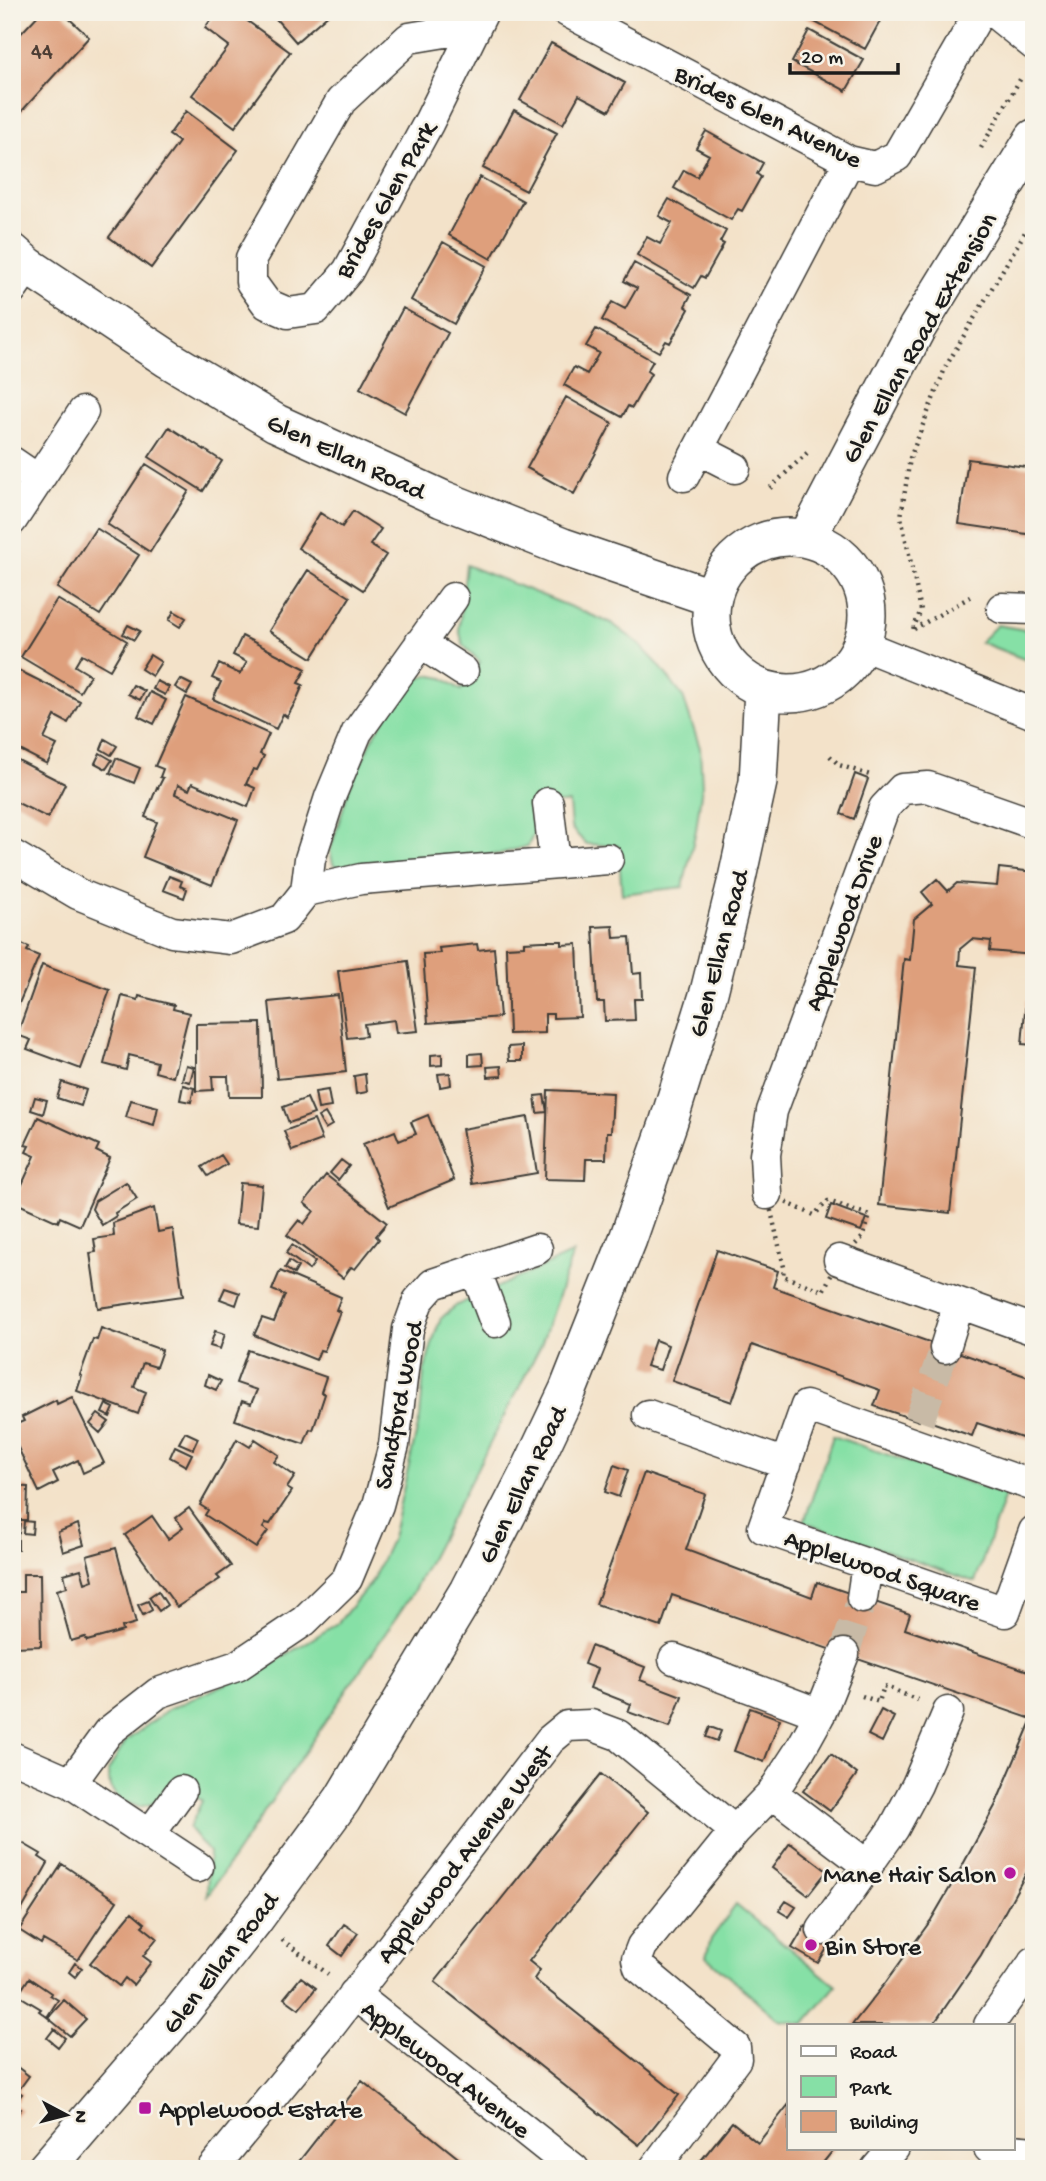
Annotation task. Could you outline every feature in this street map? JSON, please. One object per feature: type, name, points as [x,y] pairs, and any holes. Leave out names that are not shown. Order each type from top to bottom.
[{"type":"street","name":"Brides Glen Avenue","points":[[568,12],[849,161],[875,167],[897,156],[980,12]]},
{"type":"street","points":[[993,12],[1034,44]]},
{"type":"street","name":"Brides Glen Park","points":[[479,20],[429,122],[348,271],[316,309],[288,313],[267,304],[251,282],[251,258],[341,101],[409,38],[479,20]]},
{"type":"street","name":"Glen Ellan Road Extension","points":[[807,538],[917,328],[1034,138]]},
{"type":"street","points":[[684,476],[849,161]]},
{"type":"street","name":"Glen Ellan Road","points":[[17,269],[276,424],[442,499],[563,547],[713,598]]},
{"type":"street","points":[[12,520],[83,412]]},
{"type":"street","points":[[698,449],[735,468]]},
{"type":"street","points":[[12,462],[37,480]]},
{"type":"street","points":[[782,536],[807,538],[828,546],[846,560],[859,579],[866,600],[867,623],[862,645],[849,665],[831,681],[809,691],[786,693],[762,689],[742,678],[727,662],[716,642],[711,620],[713,598],[722,575],[737,556],[758,542],[782,536]]},
{"type":"street","points":[[12,855],[78,894],[172,932],[231,939],[284,919],[306,891],[310,859],[330,797],[357,732],[453,598]]},
{"type":"street","points":[[1003,608],[1034,609]]},
{"type":"street","points":[[419,643],[463,671]]},
{"type":"street","points":[[862,645],[1034,714]]},
{"type":"street","name":"Glen Ellan Road","points":[[46,2169],[182,2011],[254,1920],[342,1800],[468,1591],[531,1468],[572,1378],[633,1226],[709,992],[758,782],[762,689]]},
{"type":"street","points":[[902,789],[928,787],[1034,824]]},
{"type":"street","name":"Applewood Drive","points":[[766,1194],[765,1155],[772,1111],[884,807],[902,789]]},
{"type":"street","points":[[548,803],[555,863]]},
{"type":"street","points":[[306,891],[360,879],[608,859]]},
{"type":"street","name":"Sandford Wood","points":[[71,1783],[108,1732],[158,1693],[237,1666],[304,1621],[347,1579],[378,1505],[394,1445],[408,1329],[418,1301],[433,1284],[537,1248]]},
{"type":"street","points":[[839,1260],[1034,1330]]},
{"type":"street","points":[[475,1269],[495,1322]]},
{"type":"street","points":[[945,1348],[959,1303]]},
{"type":"street","name":"Applewood Square","points":[[1031,1545],[1005,1612],[764,1528],[806,1406],[914,1432],[1034,1486]]},
{"type":"street","points":[[648,1415],[786,1464]]},
{"type":"street","points":[[862,1598],[867,1564]]},
{"type":"street","points":[[654,2169],[736,2059],[735,2047],[639,1967],[637,1959],[642,1946],[735,1831],[772,1793],[820,1714],[844,1654]]},
{"type":"street","points":[[674,1659],[820,1714]]},
{"type":"street","points":[[822,1930],[894,1828],[917,1785],[948,1712]]},
{"type":"street","name":"Applewood Avenue West","points":[[354,1994],[550,1740],[567,1726],[591,1725],[618,1735],[735,1831]]},
{"type":"street","points":[[12,1757],[71,1783],[198,1867]]},
{"type":"street","points":[[150,1834],[181,1791]]},
{"type":"street","points":[[772,1793],[867,1866]]},
{"type":"street","points":[[990,2024],[1034,1962]]},
{"type":"street","points":[[212,2169],[354,1994]]},
{"type":"street","name":"Applewood Avenue","points":[[354,1994],[574,2169]]},
{"type":"street","points":[[876,2169],[892,2150]]},
{"type":"street","points":[[1012,2150],[1034,2152]]},
{"type":"path","points":[[900,660],[921,610],[901,517],[910,458],[946,366],[1034,217]]},
{"type":"path","points":[[914,629],[992,585],[1003,608]]},
{"type":"path","points":[[830,756],[839,765],[867,773],[902,789]]},
{"type":"path","points":[[766,1194],[814,1215],[828,1201],[870,1215],[863,1237],[839,1260],[823,1291],[783,1276],[785,1267],[766,1194]]},
{"type":"path","points":[[831,1684],[879,1702],[884,1686],[948,1712]]},
{"type":"path","points":[[254,1920],[354,1994]]},
{"type":"green space","points":[[466,565],[611,623],[637,642],[683,697],[700,748],[702,786],[696,830],[683,887],[622,894],[618,846],[586,844],[571,828],[569,803],[539,803],[538,825],[528,846],[499,854],[343,870],[333,864],[330,851],[350,786],[375,734],[396,702],[417,680],[427,675],[443,678],[461,690],[480,662],[463,645],[459,629]]},
{"type":"green space","points":[[997,625],[1031,631],[1034,637],[1034,663],[980,642]]},
{"type":"green space","points":[[573,1253],[541,1345],[412,1594],[207,1896],[209,1852],[189,1828],[202,1801],[175,1785],[159,1802],[139,1807],[119,1800],[110,1787],[108,1771],[126,1741],[169,1709],[271,1664],[338,1623],[372,1581],[392,1538],[420,1417],[424,1372],[441,1318],[457,1305]]},
{"type":"green space","points":[[833,1436],[1005,1495],[975,1582],[804,1522]]},
{"type":"green space","points":[[736,1905],[836,1986],[804,2024],[779,2020],[706,1957],[711,1939]]},
{"type":"building","points":[[41,12],[62,12],[89,37],[12,122],[12,43]]},
{"type":"building","points":[[216,12],[235,12],[290,52],[235,127],[192,95],[229,46],[205,28]]},
{"type":"building","points":[[270,12],[331,12],[296,42]]},
{"type":"building","points":[[796,12],[885,12],[865,49]]},
{"type":"building","points":[[809,30],[864,60],[846,91],[792,62]]},
{"type":"building","points":[[551,43],[625,83],[609,111],[579,95],[563,124],[520,100]]},
{"type":"building","points":[[514,110],[557,133],[526,191],[483,168]]},
{"type":"building","points":[[186,111],[238,150],[151,268],[109,237],[179,142],[169,135]]},
{"type":"building","points":[[706,131],[763,163],[757,174],[761,177],[742,211],[738,209],[731,220],[674,188],[684,170],[697,177],[709,155],[696,148]]},
{"type":"building","points":[[480,177],[523,201],[491,259],[449,235]]},
{"type":"building","points":[[669,199],[726,231],[720,242],[724,244],[705,278],[701,276],[694,288],[637,255],[647,237],[660,244],[672,223],[659,216]]},
{"type":"building","points":[[443,242],[486,266],[454,324],[411,300]]},
{"type":"building","points":[[634,263],[691,295],[685,306],[689,309],[670,343],[666,341],[659,352],[602,320],[612,302],[625,309],[637,288],[624,281]]},
{"type":"building","points":[[403,308],[448,333],[405,413],[360,388]]},
{"type":"building","points":[[596,329],[653,361],[647,371],[651,374],[632,408],[628,406],[622,417],[564,385],[574,367],[587,374],[599,353],[586,346]]},
{"type":"building","points":[[566,397],[612,423],[574,494],[527,468]]},
{"type":"building","points":[[169,427],[222,461],[203,491],[149,457]]},
{"type":"building","points":[[968,459],[1034,468],[1034,535],[959,524]]},
{"type":"building","points":[[146,464],[189,491],[150,552],[107,524]]},
{"type":"building","points":[[353,511],[381,529],[370,545],[386,555],[363,590],[298,548],[320,513],[342,527]]},
{"type":"building","points":[[96,528],[139,555],[100,615],[57,588]]},
{"type":"building","points":[[308,570],[350,597],[312,658],[269,631]]},
{"type":"building","points":[[57,599],[127,641],[110,670],[82,654],[75,666],[90,675],[80,692],[21,657]]},
{"type":"building","points":[[174,611],[186,618],[180,627],[169,620]]},
{"type":"building","points":[[128,625],[140,631],[134,640],[123,634]]},
{"type":"building","points":[[242,636],[306,669],[298,683],[303,685],[296,701],[287,717],[283,714],[276,729],[213,699],[221,682],[212,678],[219,664],[240,674],[247,662],[233,655]]},
{"type":"building","points":[[150,655],[161,662],[152,676],[141,669]]},
{"type":"building","points":[[16,669],[80,701],[68,723],[55,716],[44,739],[57,745],[47,764],[12,746],[12,677]]},
{"type":"building","points":[[180,679],[192,685],[187,694],[175,687]]},
{"type":"building","points":[[157,681],[169,687],[165,695],[153,689]]},
{"type":"building","points":[[133,685],[145,691],[140,700],[128,694]]},
{"type":"building","points":[[150,692],[166,700],[154,724],[138,716]]},
{"type":"building","points":[[186,697],[269,734],[260,754],[264,756],[257,770],[253,769],[246,784],[255,788],[248,807],[192,783],[189,790],[178,785],[175,794],[238,820],[212,885],[143,857],[157,822],[145,817],[163,778],[160,777],[163,769],[155,766]]},
{"type":"building","points":[[105,739],[117,746],[111,755],[101,749]]},
{"type":"building","points":[[100,753],[112,760],[106,769],[95,763]]},
{"type":"building","points":[[12,757],[65,784],[48,818],[14,801],[12,805]]},
{"type":"building","points":[[116,758],[140,768],[134,783],[110,773]]},
{"type":"building","points":[[855,774],[868,779],[854,819],[841,814]]},
{"type":"building","points":[[1034,785],[1034,808],[1026,806]]},
{"type":"building","points":[[999,868],[1034,872],[1034,955],[990,951],[991,941],[972,939],[960,949],[959,965],[976,967],[950,1213],[879,1205],[904,959],[910,960],[914,919],[932,904],[922,892],[937,879],[948,891],[957,883],[997,886]]},
{"type":"building","points":[[169,876],[182,881],[180,886],[187,889],[184,898],[163,890]]},
{"type":"building","points":[[613,926],[614,938],[630,937],[633,974],[641,973],[642,999],[634,999],[635,1020],[605,1021],[604,1002],[597,1002],[593,927]]},
{"type":"building","points":[[12,940],[29,947],[27,951],[39,956],[12,1020]]},
{"type":"building","points":[[562,941],[562,945],[577,944],[580,1017],[553,1018],[553,1014],[545,1014],[545,1033],[509,1034],[506,947],[524,946],[524,942]]},
{"type":"building","points":[[477,944],[478,950],[494,948],[500,1017],[428,1023],[423,954],[440,953],[439,948]]},
{"type":"building","points":[[408,961],[418,1031],[396,1033],[394,1020],[364,1024],[366,1036],[347,1038],[338,971]]},
{"type":"building","points":[[42,965],[110,990],[81,1069],[27,1049],[31,1040],[17,1035]]},
{"type":"building","points":[[338,995],[346,1072],[277,1079],[269,1002]]},
{"type":"building","points":[[122,996],[138,1000],[139,996],[174,1005],[173,1009],[189,1013],[173,1077],[155,1072],[157,1062],[129,1055],[126,1070],[104,1064]]},
{"type":"building","points":[[1026,1000],[1034,1001],[1034,1045],[1022,1044]]},
{"type":"building","points":[[261,1023],[262,1097],[229,1097],[228,1076],[212,1076],[213,1090],[196,1091],[196,1024]]},
{"type":"building","points":[[522,1046],[522,1061],[509,1061],[508,1047]]},
{"type":"building","points":[[482,1053],[483,1065],[469,1066],[469,1054]]},
{"type":"building","points":[[442,1054],[442,1065],[431,1066],[431,1055]]},
{"type":"building","points":[[186,1065],[194,1067],[190,1082],[182,1080]]},
{"type":"building","points":[[501,1066],[502,1076],[488,1077],[487,1067]]},
{"type":"building","points":[[450,1073],[451,1085],[440,1087],[438,1074]]},
{"type":"building","points":[[365,1074],[367,1092],[356,1094],[354,1076]]},
{"type":"building","points":[[62,1082],[86,1090],[81,1106],[57,1098]]},
{"type":"building","points":[[183,1085],[194,1088],[191,1102],[180,1100]]},
{"type":"building","points":[[328,1090],[331,1107],[318,1109],[315,1092]]},
{"type":"building","points":[[548,1090],[613,1093],[611,1132],[607,1132],[606,1159],[586,1159],[585,1180],[545,1179]]},
{"type":"building","points":[[544,1095],[547,1112],[537,1113],[535,1096]]},
{"type":"building","points":[[35,1097],[47,1100],[43,1114],[31,1110]]},
{"type":"building","points":[[307,1098],[314,1114],[289,1123],[283,1107]]},
{"type":"building","points":[[131,1100],[158,1107],[154,1125],[126,1117]]},
{"type":"building","points":[[325,1113],[332,1125],[325,1129],[318,1117]]},
{"type":"building","points":[[428,1115],[454,1180],[389,1207],[363,1144],[395,1131],[399,1141],[416,1134],[411,1122]]},
{"type":"building","points":[[38,1117],[99,1145],[96,1151],[110,1158],[80,1226],[60,1217],[58,1222],[14,1202],[35,1156],[26,1152],[29,1146],[25,1145]]},
{"type":"building","points":[[528,1117],[537,1173],[472,1184],[462,1129]]},
{"type":"building","points":[[314,1120],[322,1140],[292,1151],[284,1131]]},
{"type":"building","points":[[221,1155],[227,1164],[208,1176],[202,1167]]},
{"type":"building","points":[[341,1160],[349,1166],[338,1180],[330,1173]]},
{"type":"building","points":[[326,1175],[387,1223],[376,1236],[379,1239],[355,1269],[351,1267],[343,1278],[287,1235],[299,1220],[304,1224],[314,1211],[304,1203]]},
{"type":"building","points":[[126,1182],[137,1199],[102,1225],[92,1209],[95,1201]]},
{"type":"building","points":[[240,1183],[262,1185],[258,1226],[236,1224]]},
{"type":"building","points":[[831,1205],[866,1218],[861,1231],[826,1219]]},
{"type":"building","points":[[154,1208],[158,1232],[173,1229],[183,1296],[98,1308],[90,1253],[96,1252],[94,1239],[114,1236],[113,1223]]},
{"type":"building","points":[[292,1245],[315,1262],[309,1270],[286,1253]]},
{"type":"building","points":[[717,1250],[778,1271],[773,1287],[1034,1379],[1034,1442],[977,1423],[972,1436],[874,1406],[880,1390],[752,1345],[732,1402],[672,1381]]},
{"type":"building","points":[[289,1261],[298,1267],[294,1274],[285,1268]]},
{"type":"building","points":[[280,1271],[341,1297],[336,1310],[340,1312],[324,1351],[320,1350],[316,1360],[254,1335],[262,1318],[274,1322],[285,1295],[272,1290]]},
{"type":"building","points":[[225,1288],[240,1293],[236,1305],[220,1299]]},
{"type":"building","points":[[101,1328],[162,1350],[156,1367],[143,1363],[134,1387],[146,1392],[138,1414],[77,1391],[93,1339],[97,1340]]},
{"type":"building","points":[[215,1331],[225,1334],[220,1349],[210,1346]]},
{"type":"building","points":[[655,1340],[668,1345],[660,1370],[646,1366]]},
{"type":"building","points":[[248,1350],[326,1377],[321,1392],[325,1394],[313,1430],[310,1429],[304,1444],[235,1420],[242,1401],[251,1404],[257,1390],[236,1383]]},
{"type":"building","points":[[208,1375],[221,1381],[216,1390],[205,1385]]},
{"type":"building","points":[[72,1397],[104,1463],[83,1473],[78,1460],[53,1472],[58,1482],[39,1492],[12,1435],[12,1426],[24,1421],[22,1417],[56,1400],[57,1404]]},
{"type":"building","points":[[106,1404],[114,1408],[110,1417],[102,1413]]},
{"type":"building","points":[[98,1414],[109,1422],[100,1433],[90,1424]]},
{"type":"building","points":[[185,1432],[198,1438],[193,1449],[179,1443]]},
{"type":"building","points":[[237,1439],[250,1447],[255,1439],[279,1455],[274,1462],[295,1476],[287,1488],[292,1491],[270,1524],[266,1523],[263,1528],[268,1531],[256,1548],[205,1515],[208,1510],[200,1505]]},
{"type":"building","points":[[175,1446],[192,1454],[186,1466],[170,1457]]},
{"type":"building","points":[[614,1465],[628,1470],[619,1497],[605,1492]]},
{"type":"building","points":[[644,1473],[705,1494],[686,1550],[812,1597],[817,1582],[910,1614],[905,1629],[1034,1673],[1034,1859],[981,1955],[934,2024],[853,2024],[931,1920],[995,1806],[1032,1719],[672,1595],[661,1627],[596,1604]]},
{"type":"building","points":[[12,1486],[28,1487],[27,1520],[12,1520]]},
{"type":"building","points":[[189,1508],[231,1566],[217,1576],[220,1579],[177,1607],[125,1535],[152,1516],[168,1539],[183,1528],[176,1518]]},
{"type":"building","points":[[24,1521],[33,1522],[32,1534],[23,1533]]},
{"type":"building","points":[[12,1522],[20,1522],[19,1533],[12,1532]]},
{"type":"building","points":[[78,1524],[84,1545],[63,1552],[58,1532]]},
{"type":"building","points":[[12,1535],[18,1535],[18,1550],[12,1550]]},
{"type":"building","points":[[116,1548],[136,1623],[122,1627],[123,1631],[87,1641],[85,1637],[71,1641],[57,1590],[67,1587],[64,1574],[81,1569],[85,1583],[93,1580],[87,1556]]},
{"type":"building","points":[[23,1574],[40,1574],[41,1646],[12,1647],[12,1592],[23,1592]]},
{"type":"building","points":[[158,1591],[167,1605],[159,1611],[149,1597]]},
{"type":"building","points":[[148,1601],[152,1610],[143,1615],[138,1605]]},
{"type":"building","points":[[591,1646],[645,1667],[640,1680],[682,1696],[670,1727],[628,1712],[631,1704],[590,1688],[597,1669],[584,1664]]},
{"type":"building","points":[[750,1708],[780,1719],[764,1762],[734,1751]]},
{"type":"building","points":[[881,1710],[894,1717],[882,1742],[868,1735]]},
{"type":"building","points":[[710,1727],[721,1731],[717,1741],[706,1737]]},
{"type":"building","points":[[831,1754],[857,1774],[830,1811],[803,1791]]},
{"type":"building","points":[[601,1774],[648,1812],[529,1961],[540,1970],[534,1979],[679,2095],[639,2145],[435,1982]]},
{"type":"building","points":[[12,1837],[41,1854],[39,1857],[48,1863],[16,1920],[12,1918]]},
{"type":"building","points":[[790,1843],[827,1871],[808,1895],[772,1868]]},
{"type":"building","points":[[62,1864],[117,1901],[78,1960],[43,1940],[41,1944],[19,1930]]},
{"type":"building","points":[[786,1901],[796,1907],[789,1917],[779,1911]]},
{"type":"building","points":[[132,1912],[145,1923],[142,1926],[157,1938],[143,1956],[151,1962],[133,1985],[125,1978],[119,1986],[90,1963]]},
{"type":"building","points":[[344,1924],[358,1933],[342,1956],[329,1946]]},
{"type":"building","name":"Bin Store","points":[[805,1926],[831,1942],[818,1963],[792,1948]]},
{"type":"building","points":[[75,1963],[82,1968],[75,1977],[69,1972]]},
{"type":"building","points":[[301,1977],[316,1988],[299,2009],[284,1998]]},
{"type":"building","points":[[29,1978],[58,2000],[47,2017],[39,2011],[41,2009],[18,1995]]},
{"type":"building","points":[[64,2000],[86,2019],[70,2036],[48,2018]]},
{"type":"building","points":[[54,2029],[65,2038],[58,2047],[47,2038]]},
{"type":"building","points":[[12,2063],[29,2076],[18,2091],[22,2094],[14,2104],[21,2109],[12,2120]]},
{"type":"building","points":[[1034,2077],[1034,2111],[1025,2090]]},
{"type":"building","points":[[362,2081],[472,2169],[293,2169]]},
{"type":"building","points":[[787,2107],[787,2150],[833,2150],[818,2169],[694,2169],[732,2122],[758,2143]]},
{"type":"tunnel","points":[[919,1421],[945,1348]]},
{"type":"tunnel","points":[[844,1654],[862,1598]]},
{"type":"place","name":"Mane Hair Salon","points":[[1010,1873]]},
{"type":"place","name":"Bin Store","points":[[811,1945]]},
{"type":"place","name":"Applewood Estate","points":[[145,2108]]}]
